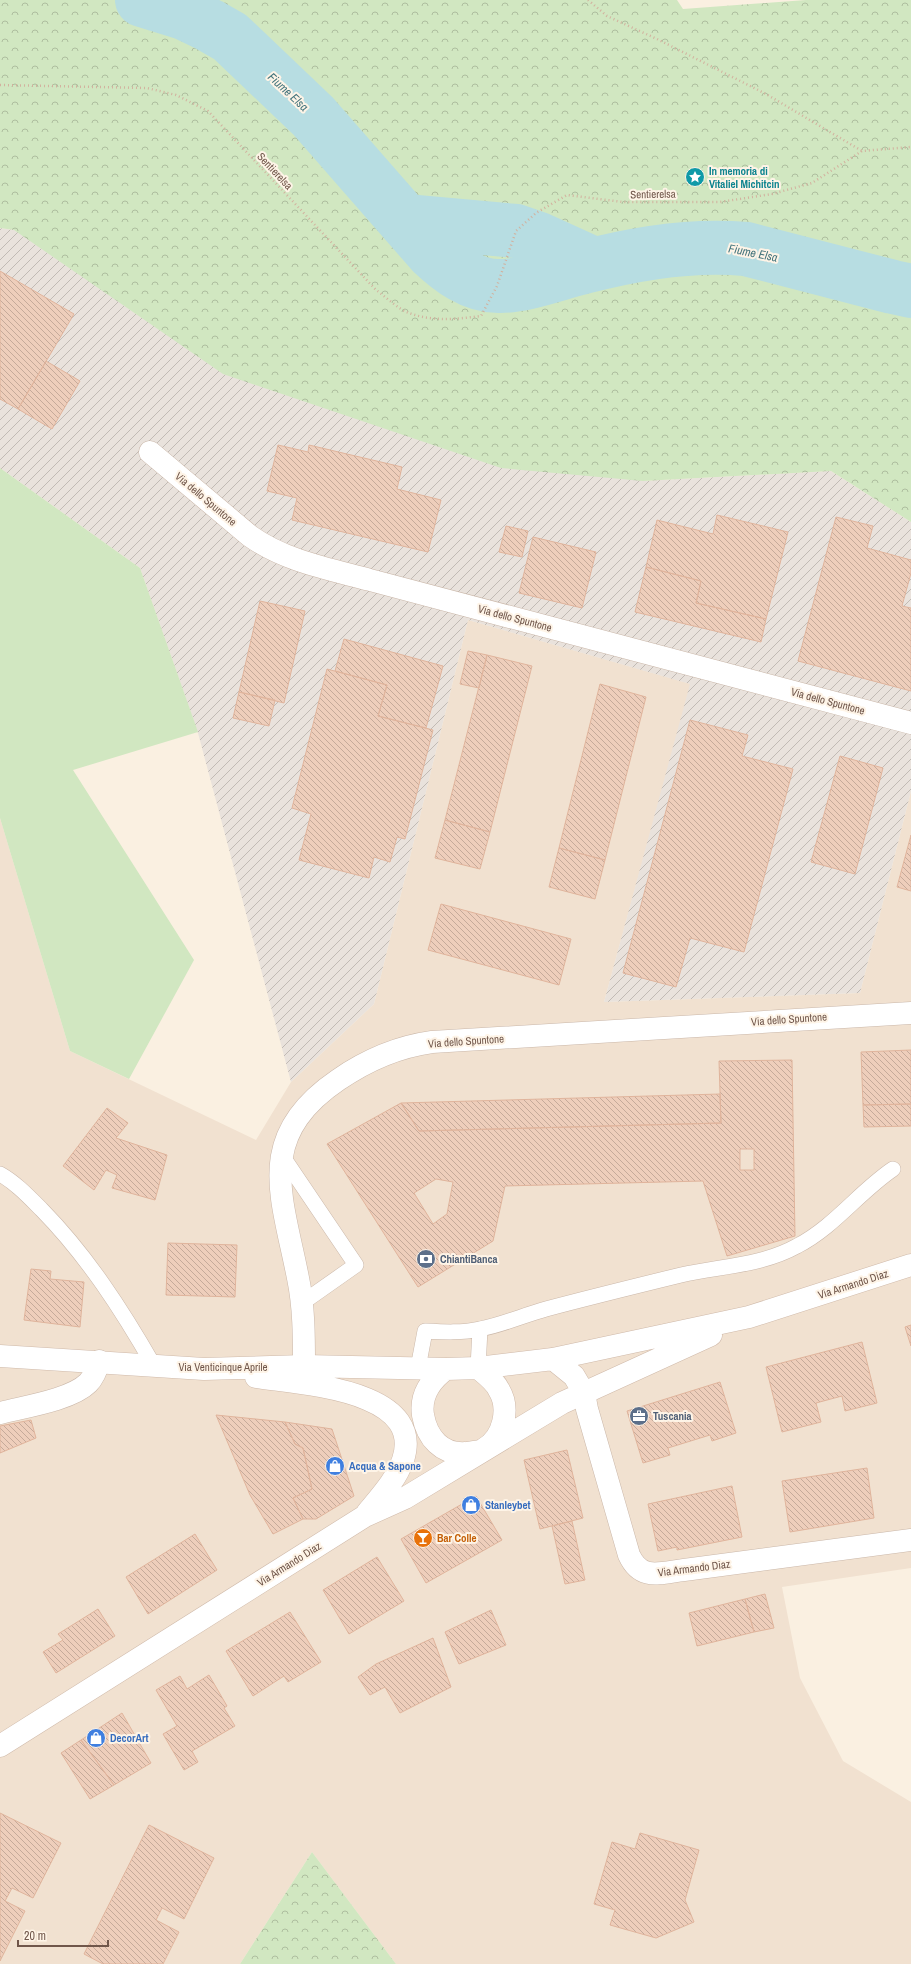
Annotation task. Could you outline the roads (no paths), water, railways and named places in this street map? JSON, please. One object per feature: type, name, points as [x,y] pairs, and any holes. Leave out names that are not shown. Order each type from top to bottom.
[{"type":"main road","name":"Via dello Spuntone","points":[[150,452],[250,536],[264,545],[295,559],[911,723]]},
{"type":"main road","name":"Via dello Spuntone","points":[[304,1366],[302,1303],[280,1186],[281,1154],[292,1126],[303,1110],[317,1096],[335,1082],[365,1062],[404,1047],[432,1042],[911,1013]]},
{"type":"main road","name":"Via Armando Diaz","points":[[446,1369],[478,1368],[553,1360],[749,1317],[911,1265]]},
{"type":"main road","name":"Via Armando Diaz","points":[[0,1746],[365,1516],[405,1498],[484,1449],[562,1404],[749,1317]]},
{"type":"main road","name":"Via Venticinque Aprile","points":[[0,1356],[99,1361],[204,1369],[304,1366],[446,1369]]},
{"type":"main road","points":[[553,1360],[574,1376],[584,1393]]},
{"type":"main road","points":[[0,1413],[64,1396],[76,1391],[89,1382],[97,1368],[99,1361]]},
{"type":"main road","points":[[446,1369],[432,1381],[425,1394],[422,1412],[428,1433],[433,1441],[442,1448],[458,1453],[484,1449],[495,1438],[502,1427],[505,1414],[504,1400],[499,1389],[478,1368]]},
{"type":"main road","points":[[204,1369],[344,1391],[364,1398],[392,1413],[398,1419],[405,1436],[406,1444],[403,1461],[391,1482],[365,1516]]},
{"type":"main road","name":"Via Armando Diaz","points":[[584,1393],[587,1409],[629,1554],[632,1563],[640,1570],[655,1573],[684,1570],[911,1540]]},
{"type":"lane","points":[[281,1154],[356,1265],[302,1303]]},
{"type":"lane","points":[[418,1368],[425,1331],[456,1332],[480,1330],[546,1309],[661,1280],[770,1258],[798,1246],[825,1229],[876,1181],[894,1169]]},
{"type":"lane","points":[[0,1174],[29,1196],[70,1240],[109,1292],[154,1366]]},
{"type":"lane","points":[[478,1368],[480,1330]]},
{"type":"waterway","name":"Fiume Elsa","points":[[142,0],[184,13],[230,37],[313,116],[432,252],[454,270],[470,280],[488,285],[508,286],[541,279],[604,262],[644,254],[685,249],[725,248],[746,249],[911,291]]},
{"type":"waterway","name":"Fiume Elsa","points":[[405,221],[516,231],[539,239],[594,264]]},
{"type":"place","name":"In memoria di VitalieI Michitcin","points":[[695,177]]},
{"type":"place","name":"ChiantiBanca","points":[[426,1259]]},
{"type":"place","name":"Tuscania","points":[[639,1416]]},
{"type":"place","name":"Acqua & Sapone","points":[[335,1466]]},
{"type":"place","name":"Stanleybet","points":[[471,1505]]},
{"type":"place","name":"Bar Colle","points":[[423,1538]]},
{"type":"place","name":"DecorArt","points":[[96,1738]]}]
